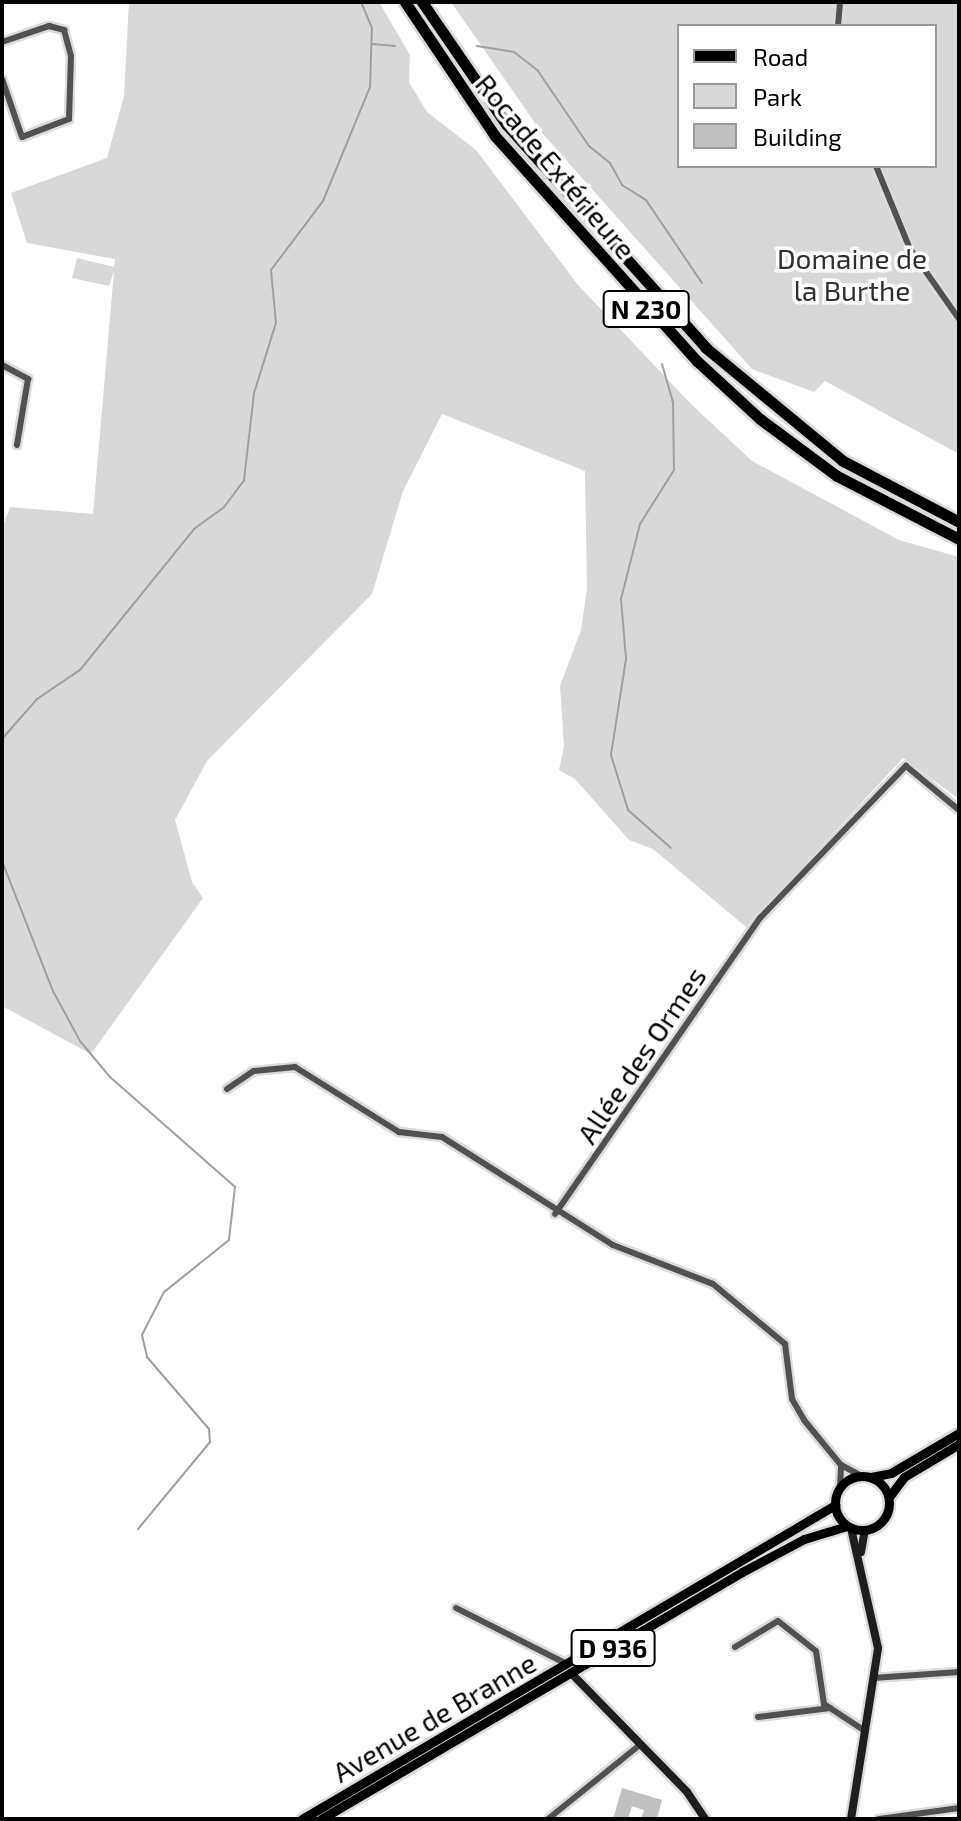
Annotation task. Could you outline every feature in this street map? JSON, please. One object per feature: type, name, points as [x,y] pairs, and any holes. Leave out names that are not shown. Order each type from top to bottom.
[{"type":"highway","name":"Rocade Extérieure","points":[[405,2],[495,136],[716,380],[837,476],[959,539]]},
{"type":"highway","name":"N 230","points":[[422,2],[506,124],[706,348],[759,399],[843,461],[959,522]]},
{"type":"main road","points":[[959,1433],[891,1473],[867,1477],[840,1487],[835,1505],[849,1527],[865,1530],[882,1523],[889,1497],[904,1477],[959,1444]]},
{"type":"main road","points":[[867,1477],[889,1497]]},
{"type":"main road","name":"Avenue de Branne","points":[[321,1819],[835,1505]]},
{"type":"main road","name":"Avenue de Branne","points":[[302,1819],[804,1539],[849,1527]]},
{"type":"street","points":[[838,24],[840,2]]},
{"type":"street","points":[[2,42],[49,26],[64,30],[71,56],[69,119],[22,137],[2,79]]},
{"type":"street","points":[[877,168],[910,249],[959,319]]},
{"type":"street","points":[[2,365],[28,379],[17,445]]},
{"type":"street","name":"Allée des Ormes","points":[[555,1214],[760,918],[906,766],[959,810]]},
{"type":"street","points":[[227,1089],[254,1071],[295,1067],[399,1132],[442,1137],[555,1214],[613,1245],[713,1284],[785,1344],[792,1399],[841,1465],[867,1477]]},
{"type":"street","points":[[840,1487],[841,1465]]},
{"type":"street","points":[[849,1527],[860,1556],[878,1648],[862,1729],[851,1819]]},
{"type":"street","points":[[860,1556],[865,1530]]},
{"type":"street","points":[[456,1608],[569,1669],[641,1744],[705,1819]]},
{"type":"street","points":[[735,1647],[778,1621],[816,1651],[824,1704],[862,1729]]},
{"type":"street","points":[[873,1678],[959,1672]]},
{"type":"street","points":[[758,1717],[830,1708]]},
{"type":"street","points":[[548,1819],[641,1744]]},
{"type":"street","points":[[879,1819],[959,1808]]},
{"type":"green space","points":[[129,2],[379,2],[410,55],[409,82],[427,112],[476,150],[578,285],[692,405],[752,461],[899,540],[959,557],[959,799],[903,758],[746,927],[653,849],[629,840],[575,779],[559,770],[564,746],[560,686],[581,630],[587,588],[585,471],[442,414],[403,491],[372,594],[207,761],[175,820],[192,882],[203,898],[91,1054],[2,1006],[2,529],[10,507],[93,514],[114,271],[109,286],[72,278],[77,258],[114,267],[115,259],[27,243],[11,193],[107,158],[124,96]]},
{"type":"green space","name":"Domaine de la Burthe","points":[[451,2],[959,2],[959,454],[825,381],[814,392],[752,369],[542,133]]},
{"type":"building","points":[[622,1788],[662,1800],[657,1819],[641,1819],[644,1810],[632,1806],[628,1819],[613,1819]]},
{"type":"waterway","points":[[2,739],[37,699],[80,670],[194,529],[224,507],[244,480],[254,393],[276,323],[271,270],[323,201],[370,87],[372,28],[361,2]]},
{"type":"waterway","points":[[373,44],[395,46]]},
{"type":"waterway","points":[[477,46],[514,52],[538,71],[589,146],[610,163],[622,185],[646,200],[702,283]]},
{"type":"waterway","points":[[662,364],[673,402],[674,470],[640,524],[621,599],[626,659],[611,755],[628,810],[671,848]]},
{"type":"waterway","points":[[2,861],[53,991],[80,1041],[110,1077],[235,1187],[229,1240],[164,1292],[142,1335],[147,1357],[209,1429],[210,1442],[138,1529]]}]
